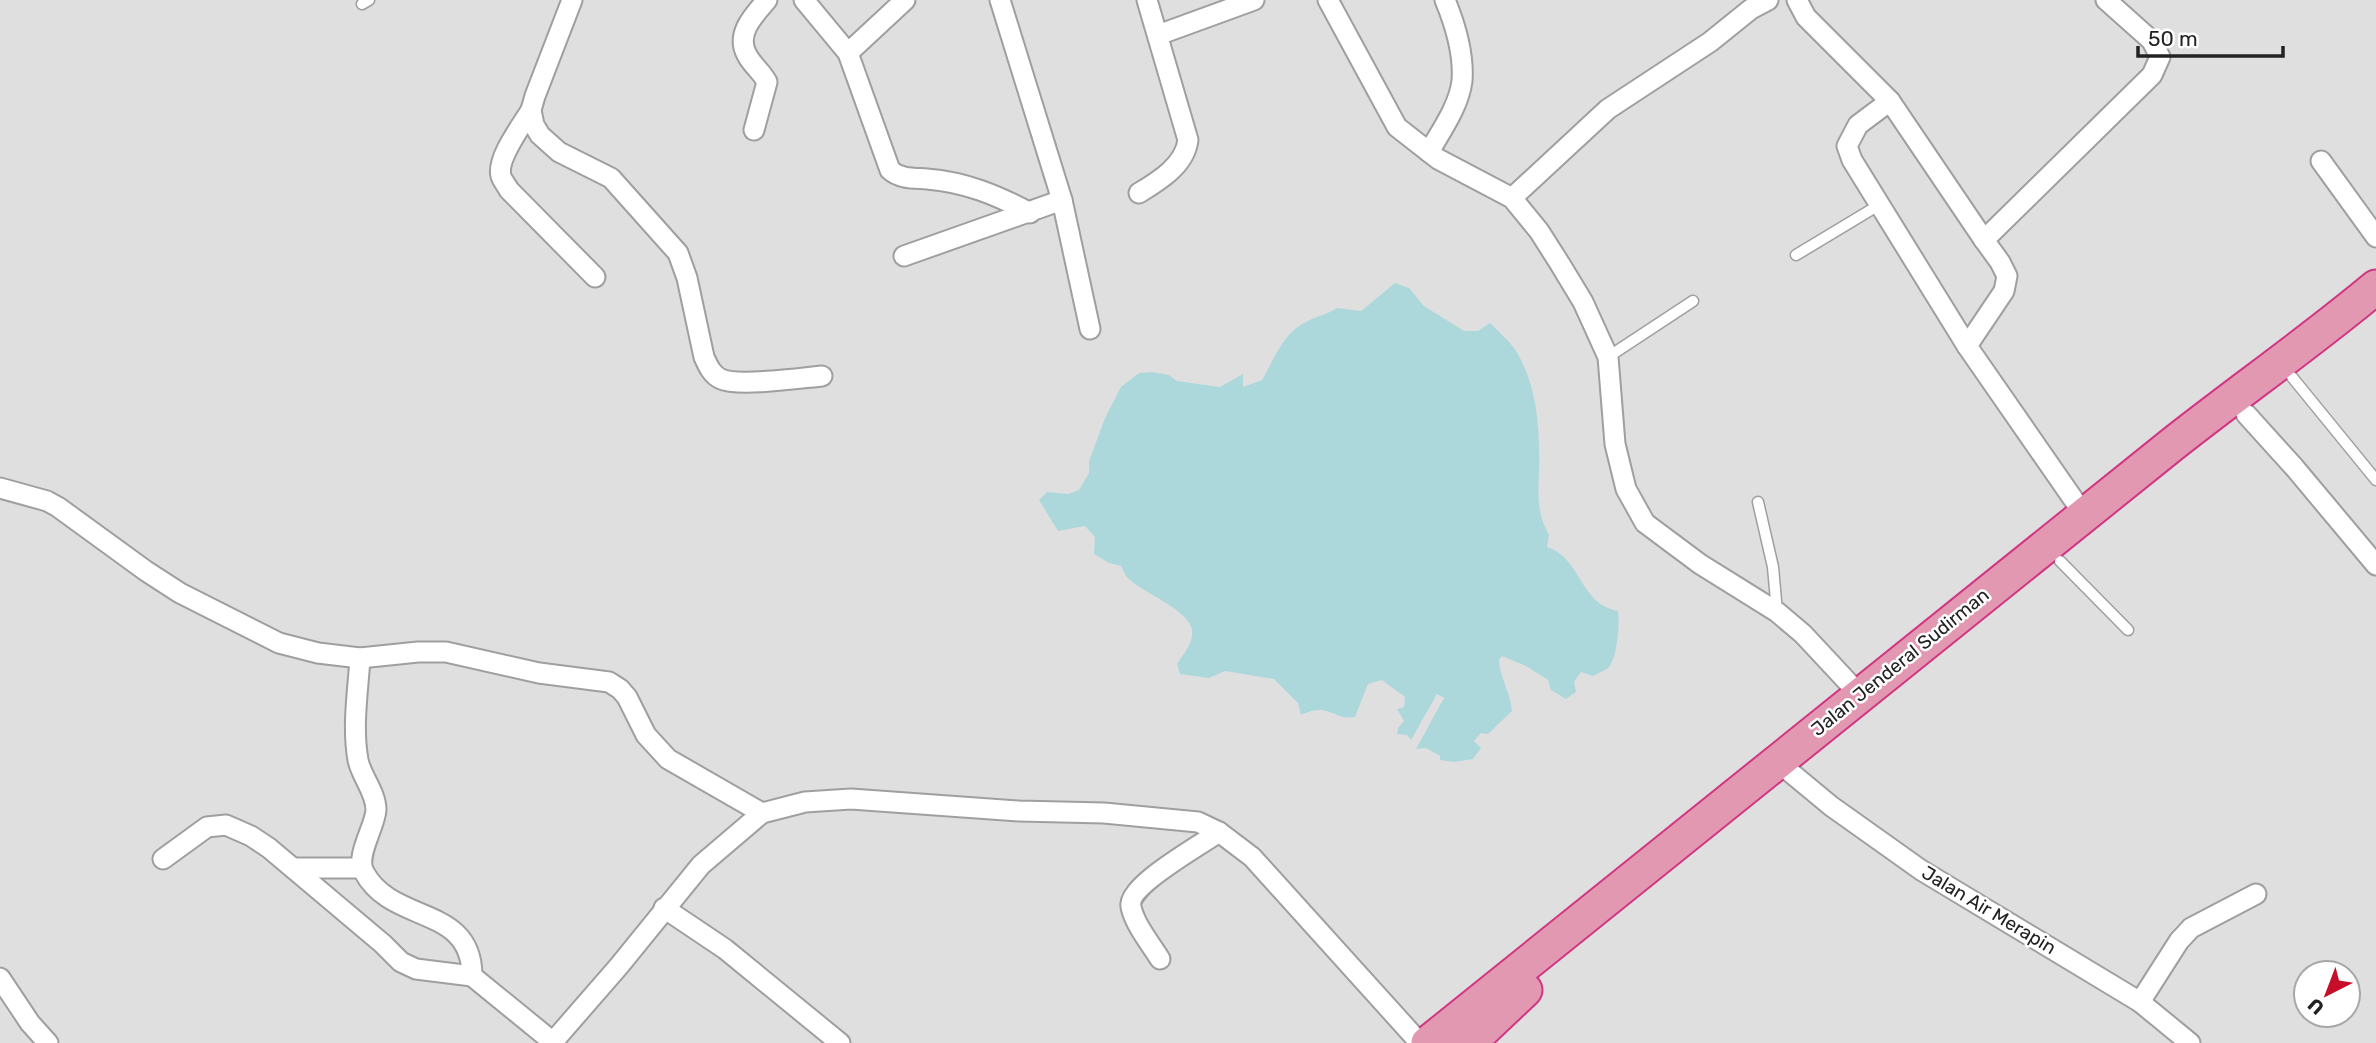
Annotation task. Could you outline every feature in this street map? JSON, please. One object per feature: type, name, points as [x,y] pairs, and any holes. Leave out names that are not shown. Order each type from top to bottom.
[{"type":"highway","name":"Jalan Jenderal Sudirman","points":[[1469,1043],[1526,976],[1859,694],[2169,447],[2376,287]]},
{"type":"highway","name":"Jalan Jenderal Sudirman","points":[[1428,1043],[1526,976],[1874,709],[2376,308]]},
{"type":"street","points":[[572,0],[531,110],[505,152],[500,167],[501,176],[509,190],[594,277]]},
{"type":"street","points":[[754,130],[767,82],[747,55],[743,37],[747,26],[767,0]]},
{"type":"street","points":[[804,0],[848,53],[888,166],[895,175],[948,181],[978,188],[1030,213]]},
{"type":"street","points":[[848,53],[905,0]]},
{"type":"street","points":[[1000,0],[1062,200],[1090,329]]},
{"type":"street","points":[[1139,192],[1158,181],[1187,149],[1185,125],[1147,0]]},
{"type":"street","points":[[1158,35],[1254,0]]},
{"type":"street","points":[[1429,152],[1455,104],[1462,82],[1455,22],[1445,0]]},
{"type":"street","points":[[1512,198],[1608,109],[1710,42],[1751,9],[1768,0]]},
{"type":"street","points":[[1797,0],[1806,18],[1890,101],[2007,276],[2004,290],[1967,346]]},
{"type":"street","points":[[1983,240],[2157,68],[2160,57],[2152,41],[2106,0]]},
{"type":"street","points":[[1336,4],[1360,62],[1397,127],[1438,159],[1512,198],[1539,231],[1583,302],[1608,356],[1615,444],[1626,489],[1645,523],[1660,537],[1777,612],[1803,634],[1859,694]]},
{"type":"street","points":[[1890,101],[1858,125],[1847,146],[1852,160],[1967,346],[2085,516]]},
{"type":"street","points":[[531,110],[534,125],[540,135],[559,152],[611,178],[678,253],[687,278],[704,357],[714,374],[728,381],[822,376]]},
{"type":"street","points":[[2321,161],[2376,237]]},
{"type":"street","points":[[904,256],[1062,200]]},
{"type":"street","points":[[2246,414],[2376,565]]},
{"type":"street","points":[[0,488],[47,501],[180,593],[259,634],[300,649],[360,658],[446,652],[539,673],[609,682],[627,697],[646,735],[668,760],[762,813]]},
{"type":"street","points":[[360,658],[355,726],[358,761],[376,810],[362,858],[362,868],[374,886],[388,897],[443,923],[458,935],[469,948],[472,976]]},
{"type":"street","name":"Jalan Air Merapin","points":[[1790,772],[1831,806],[1921,870],[2140,1002],[2190,1043]]},
{"type":"street","points":[[163,859],[207,827],[226,825],[237,829],[269,848],[404,965],[472,976],[552,1043],[701,865],[762,813],[805,802],[851,799],[1019,811],[1104,813],[1198,822],[1219,832],[1252,857],[1420,1043]]},
{"type":"street","points":[[1160,959],[1133,914],[1130,905],[1133,894],[1151,877],[1219,832]]},
{"type":"street","points":[[293,868],[362,868]]},
{"type":"street","points":[[2140,1002],[2179,941],[2191,928],[2256,894]]},
{"type":"street","points":[[664,908],[725,949],[840,1043]]},
{"type":"street","points":[[0,978],[30,1023],[48,1043]]},
{"type":"lane","points":[[1797,255],[1879,205]]},
{"type":"lane","points":[[1608,356],[1693,301]]},
{"type":"lane","points":[[2292,377],[2376,480]]},
{"type":"lane","points":[[1758,502],[1773,567],[1777,612]]},
{"type":"lane","points":[[2060,561],[2128,630]]},
{"type":"shaded area","points":[[0,0],[2376,0],[2376,1043],[0,1043]]},
{"type":"water","points":[[1395,283],[1409,288],[1424,306],[1464,331],[1478,331],[1490,323],[1516,352],[1525,369],[1534,398],[1539,442],[1539,504],[1549,535],[1547,547],[1565,558],[1594,599],[1618,611],[1619,624],[1612,663],[1593,676],[1581,672],[1574,682],[1576,692],[1566,699],[1551,690],[1548,680],[1526,666],[1502,656],[1499,660],[1500,667],[1512,711],[1488,734],[1481,733],[1474,741],[1481,748],[1473,759],[1454,762],[1440,760],[1440,756],[1426,748],[1416,749],[1444,698],[1437,694],[1411,740],[1407,735],[1397,734],[1404,721],[1397,709],[1404,707],[1405,697],[1382,680],[1368,684],[1355,717],[1348,717],[1319,710],[1301,715],[1298,703],[1274,679],[1225,671],[1209,678],[1180,674],[1177,664],[1188,648],[1192,635],[1189,623],[1175,609],[1130,580],[1121,566],[1109,563],[1094,554],[1095,537],[1085,526],[1058,531],[1039,500],[1047,492],[1068,494],[1079,490],[1089,473],[1089,461],[1105,418],[1121,387],[1139,373],[1152,372],[1169,375],[1177,381],[1220,387],[1243,374],[1243,387],[1262,380],[1280,347],[1298,327],[1337,308],[1361,311]]}]
